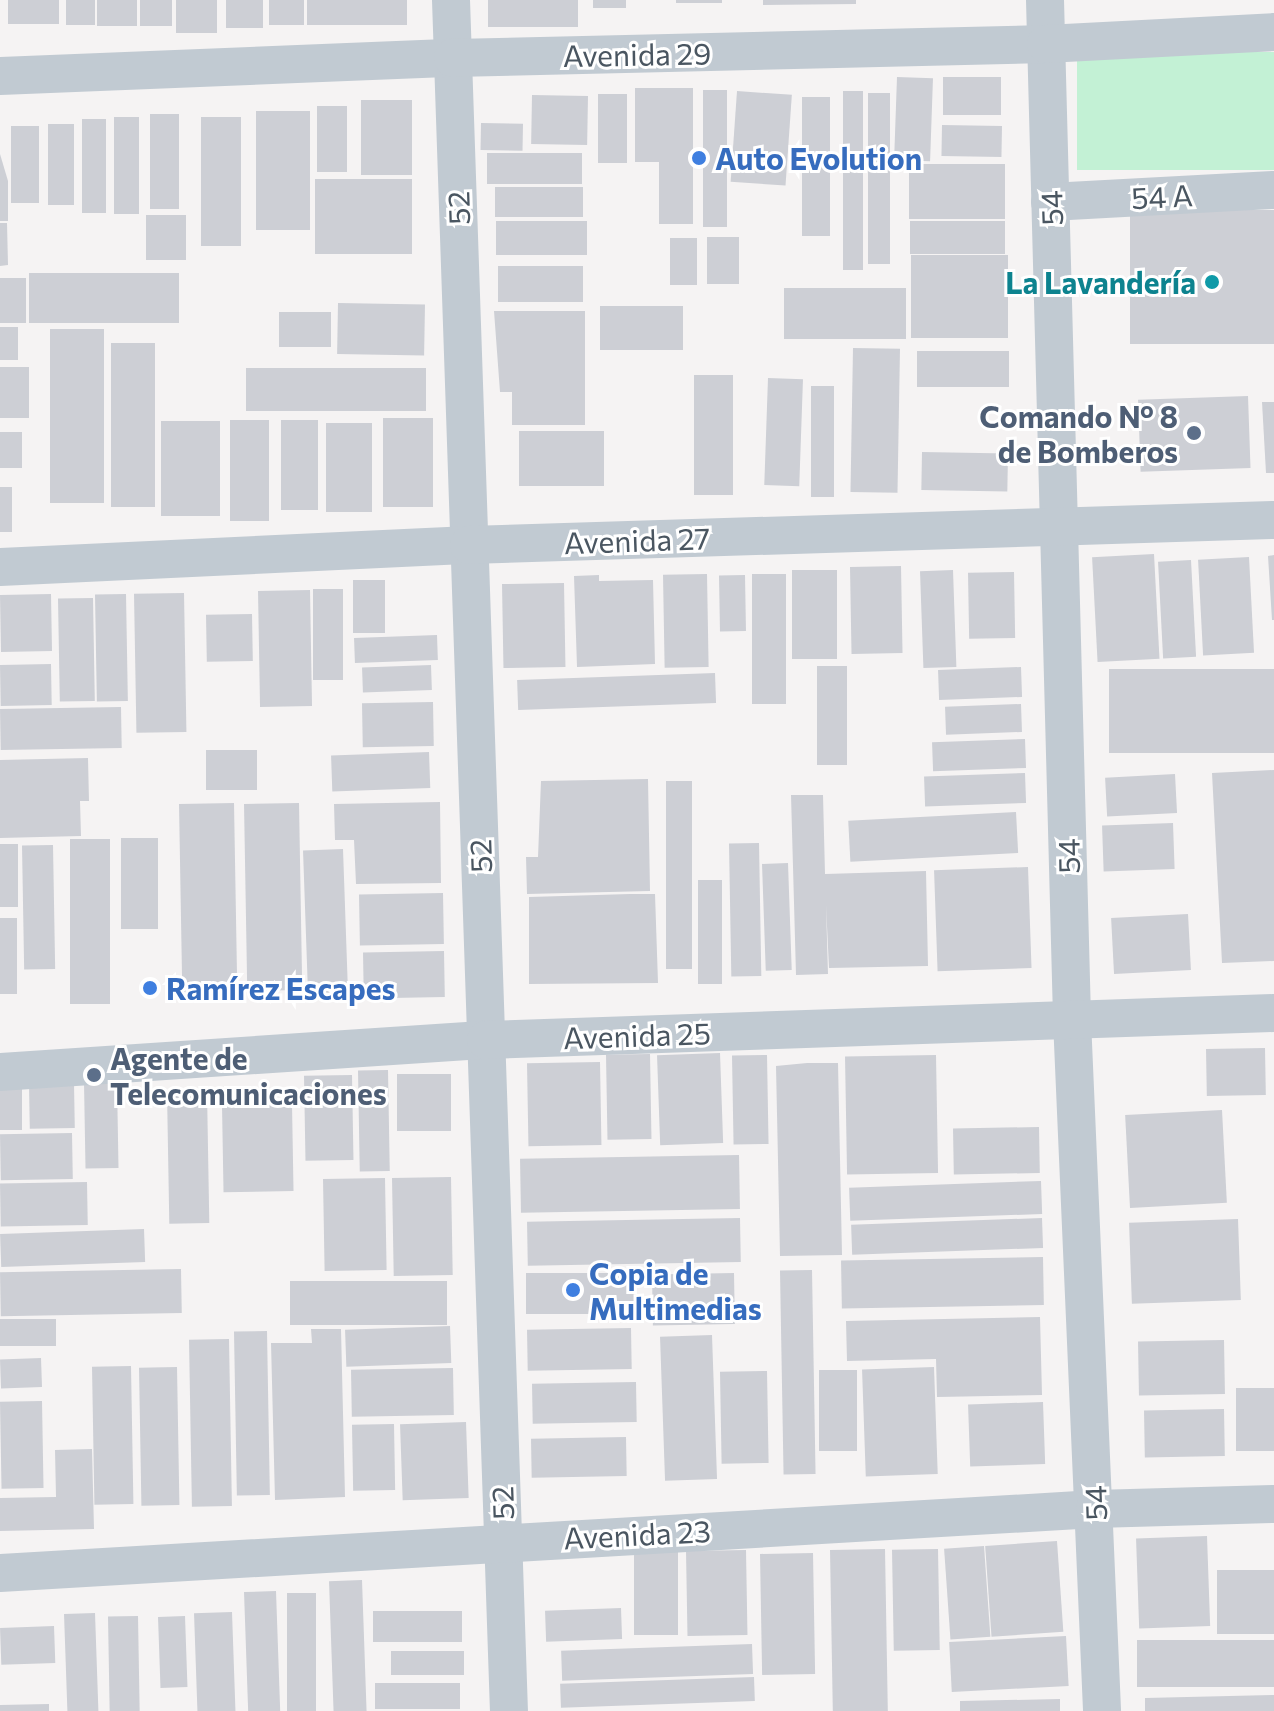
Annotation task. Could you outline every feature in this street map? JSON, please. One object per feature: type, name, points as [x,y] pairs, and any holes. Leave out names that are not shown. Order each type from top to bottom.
[{"type":"street","name":"52","points":[[451,0],[509,1711]]},
{"type":"street","name":"54","points":[[1045,0],[1072,1020],[1102,1711]]},
{"type":"street","name":"Avenida 29","points":[[0,76],[453,58],[1046,44],[1274,32]]},
{"type":"street","name":"54 A","points":[[1050,202],[1274,190]]},
{"type":"street","name":"Avenida 27","points":[[0,567],[469,545],[1274,520]]},
{"type":"street","name":"Avenida 25","points":[[0,1072],[486,1040],[1274,1013]]},
{"type":"street","name":"Avenida 23","points":[[0,1573],[1095,1509],[1274,1504]]},
{"type":"green space","points":[[1077,52],[1274,52],[1274,170],[1077,170]]},
{"type":"building","points":[[8,0],[59,0],[59,24],[8,24]]},
{"type":"building","points":[[66,0],[95,0],[95,25],[66,25]]},
{"type":"building","points":[[97,0],[137,0],[137,26],[97,26]]},
{"type":"building","points":[[140,0],[172,0],[172,26],[140,26]]},
{"type":"building","points":[[176,0],[217,0],[217,33],[176,33]]},
{"type":"building","points":[[226,0],[263,0],[263,28],[226,28]]},
{"type":"building","points":[[269,0],[304,0],[304,25],[269,25]]},
{"type":"building","points":[[307,0],[407,0],[407,25],[307,25]]},
{"type":"building","points":[[488,0],[578,0],[578,27],[488,27]]},
{"type":"building","points":[[593,0],[626,0],[626,8],[593,8]]},
{"type":"building","points":[[676,0],[722,0],[722,3],[676,3]]},
{"type":"building","points":[[763,0],[856,0],[856,4],[763,5]]},
{"type":"building","points":[[897,77],[933,78],[930,161],[894,160]]},
{"type":"building","points":[[943,77],[1001,77],[1001,115],[943,115]]},
{"type":"building","points":[[635,88],[693,88],[693,224],[659,224],[659,162],[635,162]]},
{"type":"building","points":[[703,90],[727,90],[727,227],[703,227]]},
{"type":"building","points":[[737,91],[792,95],[786,186],[731,182]]},
{"type":"building","points":[[843,91],[863,91],[863,270],[843,270]]},
{"type":"building","points":[[868,93],[890,93],[890,264],[868,264]]},
{"type":"building","points":[[598,94],[627,94],[627,163],[598,163]]},
{"type":"building","points":[[532,95],[588,96],[587,145],[531,144]]},
{"type":"building","points":[[802,97],[830,97],[830,236],[802,236]]},
{"type":"building","points":[[361,100],[412,100],[412,175],[361,175]]},
{"type":"building","points":[[317,106],[347,106],[347,172],[317,172]]},
{"type":"building","points":[[256,111],[310,111],[310,230],[256,230]]},
{"type":"building","points":[[150,114],[179,114],[179,209],[150,209]]},
{"type":"building","points":[[114,117],[139,117],[139,214],[114,214]]},
{"type":"building","points":[[201,117],[241,117],[241,246],[201,246]]},
{"type":"building","points":[[82,119],[106,119],[106,213],[82,213]]},
{"type":"building","points":[[481,123],[523,124],[523,151],[481,150]]},
{"type":"building","points":[[48,124],[74,124],[74,205],[48,205]]},
{"type":"building","points":[[942,125],[1002,126],[1001,157],[941,156]]},
{"type":"building","points":[[11,126],[39,126],[39,203],[11,203]]},
{"type":"building","points":[[487,153],[582,153],[582,184],[487,184]]},
{"type":"building","points":[[0,154],[8,181],[8,221],[0,221]]},
{"type":"building","points":[[909,164],[1005,164],[1005,219],[909,219]]},
{"type":"building","points":[[315,179],[412,179],[412,254],[315,254]]},
{"type":"building","points":[[495,187],[583,187],[583,217],[495,217]]},
{"type":"building","points":[[1130,210],[1274,210],[1274,344],[1130,344]]},
{"type":"building","points":[[146,215],[186,215],[186,260],[146,260]]},
{"type":"building","points":[[496,221],[587,221],[587,255],[496,255]]},
{"type":"building","points":[[910,221],[1005,221],[1005,254],[910,254]]},
{"type":"building","points":[[0,223],[7,223],[8,265],[0,266]]},
{"type":"building","points":[[707,237],[739,237],[739,284],[707,284]]},
{"type":"building","points":[[670,238],[697,238],[697,285],[670,285]]},
{"type":"building","points":[[911,255],[1008,255],[1008,338],[911,338]]},
{"type":"building","points":[[498,266],[583,266],[583,302],[498,302]]},
{"type":"building","points":[[29,273],[179,273],[179,323],[29,323]]},
{"type":"building","points":[[0,278],[26,278],[26,323],[0,323]]},
{"type":"building","points":[[784,288],[906,288],[906,339],[784,339]]},
{"type":"building","points":[[338,303],[425,305],[424,356],[337,354]]},
{"type":"building","points":[[600,306],[683,306],[683,350],[600,350]]},
{"type":"building","points":[[494,311],[585,311],[585,425],[512,425],[512,392],[500,392]]},
{"type":"building","points":[[279,312],[331,312],[331,347],[279,347]]},
{"type":"building","points":[[0,327],[18,327],[18,360],[0,360]]},
{"type":"building","points":[[50,329],[104,329],[104,503],[50,503]]},
{"type":"building","points":[[111,343],[155,343],[155,507],[111,507]]},
{"type":"building","points":[[853,348],[900,349],[897,493],[850,492]]},
{"type":"building","points":[[917,351],[1009,351],[1009,387],[917,387]]},
{"type":"building","points":[[0,367],[29,367],[29,418],[0,418]]},
{"type":"building","points":[[246,368],[426,368],[426,411],[246,411]]},
{"type":"building","points":[[694,375],[733,375],[733,495],[694,495]]},
{"type":"building","points":[[768,378],[803,379],[799,486],[764,485]]},
{"type":"building","points":[[811,386],[834,386],[834,497],[811,497]]},
{"type":"building","name":"Comando Nº 8 de Bomberos","points":[[1248,396],[1251,468],[1141,472],[1138,400]]},
{"type":"building","points":[[1262,402],[1274,402],[1274,473],[1266,473]]},
{"type":"building","points":[[383,418],[433,418],[433,507],[383,507]]},
{"type":"building","points":[[230,420],[269,420],[269,521],[230,521]]},
{"type":"building","points":[[281,420],[318,420],[318,510],[281,510]]},
{"type":"building","points":[[161,421],[220,421],[220,516],[161,516]]},
{"type":"building","points":[[326,423],[372,423],[372,512],[326,512]]},
{"type":"building","points":[[519,431],[604,431],[604,486],[519,486]]},
{"type":"building","points":[[0,432],[22,432],[22,468],[0,468]]},
{"type":"building","points":[[922,452],[1008,454],[1007,491],[921,490]]},
{"type":"building","points":[[0,487],[12,487],[12,532],[0,532]]},
{"type":"building","points":[[1154,554],[1159,659],[1098,662],[1092,557]]},
{"type":"building","points":[[1274,555],[1274,620],[1272,620],[1268,556]]},
{"type":"building","points":[[1249,557],[1254,653],[1203,656],[1198,560]]},
{"type":"building","points":[[1191,560],[1196,657],[1163,659],[1158,562]]},
{"type":"building","points":[[901,566],[903,653],[852,654],[850,567]]},
{"type":"building","points":[[792,570],[837,570],[837,659],[792,659]]},
{"type":"building","points":[[953,570],[956,667],[923,668],[920,571]]},
{"type":"building","points":[[1014,572],[1015,638],[969,639],[968,573]]},
{"type":"building","points":[[707,574],[709,667],[665,668],[663,575]]},
{"type":"building","points":[[752,574],[786,574],[786,704],[752,704]]},
{"type":"building","points":[[599,575],[599,581],[653,580],[655,664],[577,667],[574,576]]},
{"type":"building","points":[[719,575],[745,575],[746,631],[720,631]]},
{"type":"building","points":[[353,580],[385,580],[385,633],[353,633]]},
{"type":"building","points":[[564,583],[565,667],[503,668],[502,584]]},
{"type":"building","points":[[313,589],[343,589],[343,680],[313,680]]},
{"type":"building","points":[[310,590],[312,706],[260,707],[258,591]]},
{"type":"building","points":[[184,593],[186,732],[136,733],[134,594]]},
{"type":"building","points":[[51,594],[52,651],[1,652],[0,595]]},
{"type":"building","points":[[126,594],[128,701],[97,702],[95,595]]},
{"type":"building","points":[[93,598],[95,701],[60,702],[58,599]]},
{"type":"building","points":[[252,614],[253,661],[207,662],[206,615]]},
{"type":"building","points":[[437,635],[438,660],[355,663],[354,638]]},
{"type":"building","points":[[51,664],[52,705],[1,706],[0,665]]},
{"type":"building","points":[[431,665],[432,690],[363,692],[362,667]]},
{"type":"building","points":[[817,666],[847,666],[847,765],[817,765]]},
{"type":"building","points":[[1021,667],[1022,697],[939,700],[938,670]]},
{"type":"building","points":[[1109,669],[1274,669],[1274,753],[1109,753]]},
{"type":"building","points":[[715,673],[716,703],[518,710],[517,680]]},
{"type":"building","points":[[433,702],[434,746],[363,747],[362,703]]},
{"type":"building","points":[[1021,704],[1022,732],[946,735],[945,707]]},
{"type":"building","points":[[121,707],[122,748],[1,750],[0,709]]},
{"type":"building","points":[[1025,739],[1026,768],[933,771],[932,742]]},
{"type":"building","points":[[206,750],[257,750],[257,790],[206,790]]},
{"type":"building","points":[[429,752],[430,788],[332,791],[331,755]]},
{"type":"building","points":[[88,758],[89,801],[80,801],[81,836],[0,838],[0,760]]},
{"type":"building","points":[[1274,770],[1274,961],[1222,963],[1212,773]]},
{"type":"building","points":[[1025,773],[1026,803],[925,807],[924,777]]},
{"type":"building","points":[[1175,774],[1177,813],[1107,817],[1105,778]]},
{"type":"building","points":[[648,779],[650,891],[527,894],[526,857],[538,857],[541,781]]},
{"type":"building","points":[[666,781],[692,781],[692,969],[666,969]]},
{"type":"building","points":[[791,795],[823,795],[825,874],[926,871],[928,966],[829,968],[826,905],[828,974],[796,975]]},
{"type":"building","points":[[440,802],[441,883],[356,884],[354,840],[335,840],[334,804]]},
{"type":"building","points":[[234,803],[237,993],[182,994],[179,804]]},
{"type":"building","points":[[299,803],[302,990],[247,991],[244,804]]},
{"type":"building","points":[[1016,812],[1018,853],[850,862],[848,821]]},
{"type":"building","points":[[1173,823],[1175,869],[1104,871],[1102,825]]},
{"type":"building","points":[[121,838],[158,838],[158,929],[121,929]]},
{"type":"building","points":[[70,839],[110,839],[110,1004],[70,1004]]},
{"type":"building","points":[[759,843],[761,976],[731,977],[729,844]]},
{"type":"building","points":[[0,844],[18,844],[18,907],[0,907]]},
{"type":"building","points":[[53,845],[55,969],[24,970],[22,846]]},
{"type":"building","points":[[343,849],[348,992],[308,993],[303,850]]},
{"type":"building","points":[[788,863],[792,970],[766,971],[762,864]]},
{"type":"building","points":[[1028,867],[1032,968],[938,971],[934,870]]},
{"type":"building","points":[[698,880],[722,880],[722,984],[698,984]]},
{"type":"building","points":[[443,893],[444,944],[360,945],[359,894]]},
{"type":"building","points":[[655,894],[658,983],[529,984],[529,897]]},
{"type":"building","points":[[1188,914],[1191,970],[1114,974],[1111,918]]},
{"type":"building","points":[[0,918],[17,918],[17,994],[0,994]]},
{"type":"building","points":[[444,951],[445,997],[364,998],[363,952]]},
{"type":"building","points":[[1265,1048],[1266,1095],[1207,1096],[1206,1049]]},
{"type":"building","points":[[720,1053],[723,1143],[660,1145],[657,1055]]},
{"type":"building","points":[[650,1054],[651,1139],[607,1140],[606,1055]]},
{"type":"building","points":[[767,1055],[769,1144],[734,1145],[732,1056]]},
{"type":"building","points":[[936,1055],[938,1173],[847,1175],[845,1057]]},
{"type":"building","points":[[600,1062],[601,1145],[528,1146],[527,1063]]},
{"type":"building","points":[[838,1063],[842,1255],[780,1256],[776,1066]]},
{"type":"building","points":[[388,1070],[390,1171],[360,1172],[358,1071]]},
{"type":"building","points":[[397,1074],[451,1074],[451,1131],[397,1131]]},
{"type":"building","points":[[352,1075],[353,1160],[305,1161],[304,1076]]},
{"type":"building","points":[[117,1082],[119,1168],[86,1169],[84,1083]]},
{"type":"building","points":[[74,1083],[75,1128],[30,1129],[29,1084]]},
{"type":"building","points":[[0,1085],[22,1085],[22,1130],[0,1130]]},
{"type":"building","points":[[207,1091],[209,1223],[169,1224],[167,1092]]},
{"type":"building","points":[[292,1104],[294,1191],[224,1192],[222,1105]]},
{"type":"building","points":[[1222,1110],[1227,1203],[1130,1208],[1125,1115]]},
{"type":"building","points":[[1039,1127],[1040,1173],[954,1174],[953,1129]]},
{"type":"building","points":[[72,1133],[73,1179],[1,1180],[0,1134]]},
{"type":"building","points":[[739,1155],[740,1209],[521,1213],[520,1159]]},
{"type":"building","points":[[451,1177],[453,1275],[394,1276],[392,1178]]},
{"type":"building","points":[[385,1178],[387,1270],[325,1271],[323,1179]]},
{"type":"building","points":[[1041,1181],[1042,1214],[850,1221],[849,1188]]},
{"type":"building","points":[[87,1182],[88,1225],[1,1227],[0,1184]]},
{"type":"building","points":[[740,1218],[741,1262],[528,1266],[527,1222]]},
{"type":"building","points":[[1042,1218],[1043,1248],[852,1255],[851,1225]]},
{"type":"building","points":[[1238,1219],[1241,1300],[1132,1304],[1129,1223]]},
{"type":"building","points":[[144,1229],[145,1262],[1,1267],[0,1234]]},
{"type":"building","points":[[1043,1257],[1044,1305],[842,1309],[841,1261]]},
{"type":"building","points":[[181,1269],[182,1313],[1,1316],[0,1272]]},
{"type":"building","points":[[812,1270],[816,1474],[784,1475],[780,1271]]},
{"type":"building","points":[[526,1273],[636,1273],[636,1314],[526,1314]]},
{"type":"building","points":[[734,1273],[735,1324],[653,1325],[652,1274]]},
{"type":"building","points":[[290,1281],[447,1281],[447,1325],[290,1325]]},
{"type":"building","points":[[1040,1317],[1042,1395],[937,1397],[936,1359],[847,1361],[846,1321]]},
{"type":"building","points":[[0,1319],[56,1319],[56,1346],[0,1346]]},
{"type":"building","points":[[450,1326],[451,1363],[346,1367],[345,1330]]},
{"type":"building","points":[[631,1328],[632,1369],[528,1371],[527,1330]]},
{"type":"building","points":[[311,1329],[341,1329],[345,1497],[275,1500],[271,1343],[312,1343]]},
{"type":"building","points":[[267,1331],[270,1495],[237,1496],[234,1332]]},
{"type":"building","points":[[712,1335],[717,1479],[665,1481],[660,1337]]},
{"type":"building","points":[[229,1339],[232,1506],[192,1507],[189,1340]]},
{"type":"building","points":[[1224,1340],[1225,1394],[1139,1395],[1138,1342]]},
{"type":"building","points":[[41,1358],[42,1387],[1,1388],[0,1359]]},
{"type":"building","points":[[131,1366],[133,1504],[94,1505],[92,1367]]},
{"type":"building","points":[[177,1367],[179,1505],[141,1506],[139,1368]]},
{"type":"building","points":[[934,1367],[938,1474],[866,1476],[862,1370]]},
{"type":"building","points":[[453,1368],[454,1415],[352,1417],[351,1370]]},
{"type":"building","points":[[819,1370],[857,1370],[857,1451],[819,1451]]},
{"type":"building","points":[[767,1371],[769,1463],[722,1464],[720,1372]]},
{"type":"building","points":[[636,1382],[637,1422],[533,1424],[532,1384]]},
{"type":"building","points":[[1236,1388],[1274,1388],[1274,1451],[1236,1451]]},
{"type":"building","points":[[42,1401],[44,1488],[2,1489],[0,1402]]},
{"type":"building","points":[[1043,1402],[1045,1464],[970,1467],[968,1405]]},
{"type":"building","points":[[1224,1409],[1225,1456],[1145,1457],[1144,1410]]},
{"type":"building","points":[[466,1422],[469,1498],[403,1500],[400,1424]]},
{"type":"building","points":[[394,1424],[395,1490],[353,1491],[352,1425]]},
{"type":"building","points":[[626,1437],[627,1476],[532,1478],[531,1439]]},
{"type":"building","points":[[92,1449],[94,1529],[0,1531],[0,1498],[56,1497],[55,1450]]},
{"type":"building","points":[[1207,1536],[1210,1626],[1139,1628],[1136,1538]]},
{"type":"building","points":[[1057,1541],[1063,1632],[992,1637],[985,1546]]},
{"type":"building","points":[[984,1546],[990,1637],[950,1640],[944,1549]]},
{"type":"building","points":[[885,1549],[888,1711],[833,1711],[830,1550]]},
{"type":"building","points":[[938,1549],[940,1650],[894,1651],[892,1550]]},
{"type":"building","points":[[746,1550],[747,1635],[687,1636],[686,1551]]},
{"type":"building","points":[[634,1552],[678,1552],[678,1635],[634,1635]]},
{"type":"building","points":[[813,1553],[815,1674],[762,1675],[760,1554]]},
{"type":"building","points":[[1217,1570],[1274,1570],[1274,1634],[1217,1634]]},
{"type":"building","points":[[362,1580],[367,1711],[334,1711],[329,1581]]},
{"type":"building","points":[[276,1591],[280,1711],[248,1711],[244,1592]]},
{"type":"building","points":[[287,1593],[316,1593],[316,1711],[287,1711]]},
{"type":"building","points":[[621,1608],[622,1639],[546,1642],[545,1611]]},
{"type":"building","points":[[373,1611],[462,1611],[462,1642],[373,1642]]},
{"type":"building","points":[[232,1612],[235,1711],[197,1711],[194,1613]]},
{"type":"building","points":[[95,1613],[98,1711],[67,1711],[64,1614]]},
{"type":"building","points":[[138,1616],[140,1711],[110,1711],[108,1617]]},
{"type":"building","points":[[185,1616],[187,1687],[160,1688],[158,1617]]},
{"type":"building","points":[[54,1626],[55,1663],[1,1665],[0,1628]]},
{"type":"building","points":[[1066,1636],[1069,1686],[952,1692],[949,1642]]},
{"type":"building","points":[[1137,1640],[1274,1640],[1274,1687],[1137,1687]]},
{"type":"building","points":[[752,1644],[753,1674],[562,1681],[561,1651]]},
{"type":"building","points":[[391,1651],[464,1651],[464,1675],[391,1675]]},
{"type":"building","points":[[754,1677],[755,1701],[561,1708],[560,1684]]},
{"type":"building","points":[[375,1683],[460,1683],[460,1709],[375,1709]]},
{"type":"building","points":[[1274,1695],[1274,1711],[1145,1711],[1145,1698]]},
{"type":"building","points":[[1060,1699],[1060,1711],[960,1711],[960,1701]]},
{"type":"building","points":[[49,1704],[49,1711],[0,1711],[0,1705]]},
{"type":"place","name":"Auto Evolution","points":[[699,158]]},
{"type":"place","name":"La Lavandería","points":[[1212,282]]},
{"type":"place","name":"Comando Nº 8 de Bomberos","points":[[1194,433]]},
{"type":"place","name":"Ramírez Escapes","points":[[150,988]]},
{"type":"place","name":"Agente de Telecomunicaciones","points":[[94,1075]]},
{"type":"place","name":"Copia de Multimedias","points":[[573,1290]]}]
